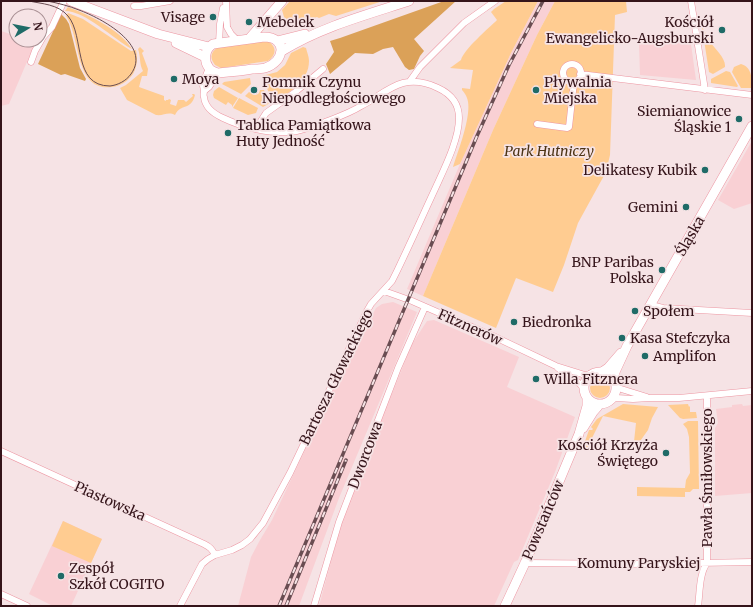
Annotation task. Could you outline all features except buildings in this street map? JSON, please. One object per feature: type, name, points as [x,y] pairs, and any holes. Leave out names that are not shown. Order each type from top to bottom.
[{"type":"street","points":[[31,62],[43,37],[52,27],[64,1]]},
{"type":"street","points":[[71,1],[158,34],[205,57]]},
{"type":"street","points":[[134,6],[170,1]]},
{"type":"street","points":[[225,1],[227,27],[237,40]]},
{"type":"street","points":[[219,43],[220,24],[225,1]]},
{"type":"street","points":[[249,39],[282,1]]},
{"type":"street","points":[[208,68],[218,73],[266,68],[277,61],[282,51],[317,32],[372,12],[409,1]]},
{"type":"street","points":[[317,32],[274,39],[264,37],[213,44],[209,47],[205,57],[208,68],[203,84],[205,103],[212,112],[248,128],[291,132],[306,129],[347,114],[394,86],[410,81],[420,67],[464,23],[495,1]]},
{"type":"street","points":[[691,1],[705,90]]},
{"type":"street","points":[[268,18],[268,27],[282,51]]},
{"type":"street","points":[[158,34],[209,47]]},
{"type":"street","points":[[570,65],[575,65],[579,69],[580,74],[578,80],[574,82],[569,82],[565,79],[563,73],[565,68],[570,65]]},
{"type":"street","points":[[256,129],[266,113],[294,93],[323,69]]},
{"type":"street","points":[[204,91],[210,87],[218,73]]},
{"type":"street","points":[[580,74],[752,95]]},
{"type":"street","name":"Bartosza Głowackiego","points":[[180,606],[202,564],[215,555],[232,550],[242,545],[253,536],[263,523],[290,474],[367,310],[392,281],[451,151],[459,127],[458,108],[452,96],[444,90],[436,87],[420,82],[410,81]]},
{"type":"street","points":[[537,124],[569,127],[574,82]]},
{"type":"street","name":"Śląska","points":[[615,383],[615,372],[627,346],[752,126]]},
{"type":"street","name":"Fitznerów","points":[[384,291],[492,336],[556,366],[585,375],[592,374]]},
{"type":"street","points":[[651,305],[663,308],[752,313]]},
{"type":"street","name":"Dworcowa","points":[[314,606],[339,522],[398,368],[425,307]]},
{"type":"street","name":"Śląska","points":[[602,372],[608,368],[627,346]]},
{"type":"street","name":"Fitznerów","points":[[556,366],[582,385],[585,393]]},
{"type":"street","points":[[615,383],[616,393],[612,399],[606,403],[594,403],[585,393],[586,381],[588,377],[592,374],[602,372],[609,374],[615,383],[618,388],[650,398]]},
{"type":"street","points":[[612,399],[707,396],[752,391]]},
{"type":"street","name":"Powstańców","points":[[505,606],[525,563],[579,434],[587,406],[585,393]]},
{"type":"street","name":"Pawła Śmiłowskiego","points":[[698,606],[702,573],[707,563],[707,396]]},
{"type":"street","name":"Powstańców","points":[[579,434],[594,410],[600,404]]},
{"type":"street","name":"Piastowska","points":[[1,451],[209,546],[215,555]]},
{"type":"street","name":"Komuny Paryskiej","points":[[525,563],[752,562]]},
{"type":"street","points":[[1,594],[27,606]]},
{"type":"shaded area","points":[[444,1],[456,1],[414,39],[424,51],[414,69],[409,70],[405,67],[393,47],[383,49],[373,54],[355,53],[330,74],[326,64],[334,52],[330,41]]},
{"type":"shaded area","points":[[538,1],[555,1],[537,35],[493,130],[423,296],[407,289],[460,164],[511,53]]},
{"type":"shaded area","points":[[61,14],[69,24],[80,68],[86,79],[85,81],[65,74],[61,75],[38,64],[45,48],[48,48],[48,42]]},
{"type":"shaded area","points":[[1,31],[8,33],[8,48],[33,48],[9,104],[1,106]]},
{"type":"shaded area","points":[[690,37],[696,80],[640,75],[639,44]]},
{"type":"shaded area","points":[[752,141],[752,203],[734,209],[718,200]]},
{"type":"shaded area","points":[[393,302],[417,312],[339,498],[299,606],[238,606],[251,557],[272,520],[355,344],[362,335],[376,308],[382,304]]},
{"type":"shaded area","points":[[434,320],[519,357],[507,387],[575,417],[555,472],[518,560],[514,562],[494,606],[319,606],[341,524],[372,443],[412,344],[427,321]]},
{"type":"shaded area","points":[[742,404],[743,406],[752,405],[752,493],[715,496],[715,428],[718,423],[716,409]]},
{"type":"shaded area","name":"Zespół Szkół COGITO","points":[[63,521],[102,539],[71,606],[53,606],[29,594]]},
{"type":"green space","points":[[290,1],[383,1],[336,16],[329,14],[319,18],[317,17],[305,21],[297,27],[291,28],[287,24],[282,10]]},
{"type":"green space","points":[[506,1],[538,1],[511,53],[460,164],[453,167],[467,122],[467,98],[462,88],[470,89],[473,70],[450,68],[461,60],[467,50],[497,20],[491,12]]},
{"type":"green space","name":"Park Hutniczy","points":[[555,1],[626,1],[627,12],[615,15],[610,155],[606,172],[578,223],[553,292],[516,278],[496,328],[423,296],[493,130],[537,35]]},
{"type":"green space","points":[[68,7],[94,18],[112,29],[127,42],[132,49],[90,20],[73,12],[65,11]]},
{"type":"green space","points":[[68,13],[83,19],[131,51],[136,50],[136,65],[133,74],[129,79],[124,83],[112,87],[100,86],[91,81],[80,61],[71,25],[66,16]]},
{"type":"green space","points":[[702,27],[710,42],[724,60],[725,64],[725,67],[713,74],[709,72]]},
{"type":"green space","points":[[266,40],[274,47],[274,53],[268,61],[221,68],[215,65],[212,60],[212,53],[218,47]]},
{"type":"green space","points":[[140,47],[144,51],[142,53],[148,69],[147,76],[142,76],[139,87],[164,96],[164,100],[171,100],[170,104],[176,106],[178,100],[184,100],[186,102],[193,96],[192,94],[195,95],[191,103],[177,111],[175,115],[170,113],[156,115],[127,100],[120,88],[143,71],[138,49]]},
{"type":"green space","points":[[303,47],[306,48],[309,59],[308,68],[302,81],[273,103],[262,76],[277,72],[285,65],[291,53]]},
{"type":"green space","points":[[741,64],[749,71],[752,88],[741,88],[732,72],[734,67]]},
{"type":"green space","points":[[726,71],[730,72],[738,86],[737,87],[711,83],[711,79]]},
{"type":"green space","points":[[250,78],[251,84],[241,94],[222,84],[224,82]]},
{"type":"green space","points":[[219,87],[238,98],[232,107],[232,105],[228,102],[226,105],[214,98],[214,91]]},
{"type":"green space","points":[[260,90],[264,90],[270,103],[263,107],[245,96],[249,92],[256,95]]},
{"type":"green space","points":[[239,98],[258,108],[256,113],[248,115],[233,108]]},
{"type":"green space","points":[[600,378],[607,381],[610,388],[607,395],[600,398],[593,395],[590,388],[593,381]]},
{"type":"green space","points":[[623,404],[658,407],[648,430],[633,451],[636,423],[603,416],[587,448],[583,447],[589,430],[593,429],[591,427],[597,419]]},
{"type":"green space","points":[[688,404],[689,407],[690,406],[690,412],[696,412],[697,418],[680,418],[668,405]]},
{"type":"green space","points":[[688,421],[698,421],[699,489],[693,489],[690,492],[685,492],[685,497],[637,496],[637,487],[685,488],[686,480],[690,473],[689,437],[687,429],[683,424]]},
{"type":"green space","points":[[63,521],[102,539],[91,563],[52,546]]},
{"type":"tram line","points":[[29,1],[55,7],[60,9],[68,16],[73,25],[84,69],[90,78],[98,84],[110,86],[116,85],[127,79],[136,63],[135,53],[130,43],[121,34],[111,26],[88,14],[67,6],[47,1]]},
{"type":"railway","points":[[279,606],[477,136],[509,65],[543,1]]},
{"type":"railway","points":[[286,606],[346,460]]},
{"type":"place","name":"Visage","points":[[213,17]]},
{"type":"place","name":"Mebelek","points":[[249,22]]},
{"type":"place","name":"Kościół Ewangelicko-Augsburski","points":[[722,30]]},
{"type":"place","name":"Moya","points":[[174,79]]},
{"type":"place","name":"Pomnik Czynu Niepodległościowego","points":[[254,90]]},
{"type":"place","name":"Pływalnia Miejska","points":[[536,90]]},
{"type":"place","name":"Siemianowice Śląskie 1","points":[[739,119]]},
{"type":"place","name":"Tablica Pamiątkowa Huty Jedność","points":[[228,133]]},
{"type":"place","name":"Delikatesy Kubik","points":[[705,170]]},
{"type":"place","name":"Gemini","points":[[686,207]]},
{"type":"place","name":"BNP Paribas Polska","points":[[662,270]]},
{"type":"place","name":"Społem","points":[[635,311]]},
{"type":"place","name":"Biedronka","points":[[514,322]]},
{"type":"place","name":"Kasa Stefczyka","points":[[622,338]]},
{"type":"place","name":"Amplifon","points":[[645,356]]},
{"type":"place","name":"Willa Fitznera","points":[[536,379]]},
{"type":"place","name":"Kościół Krzyża Świętego","points":[[666,453]]},
{"type":"place","name":"Zespół Szkół COGITO","points":[[61,576]]}]
